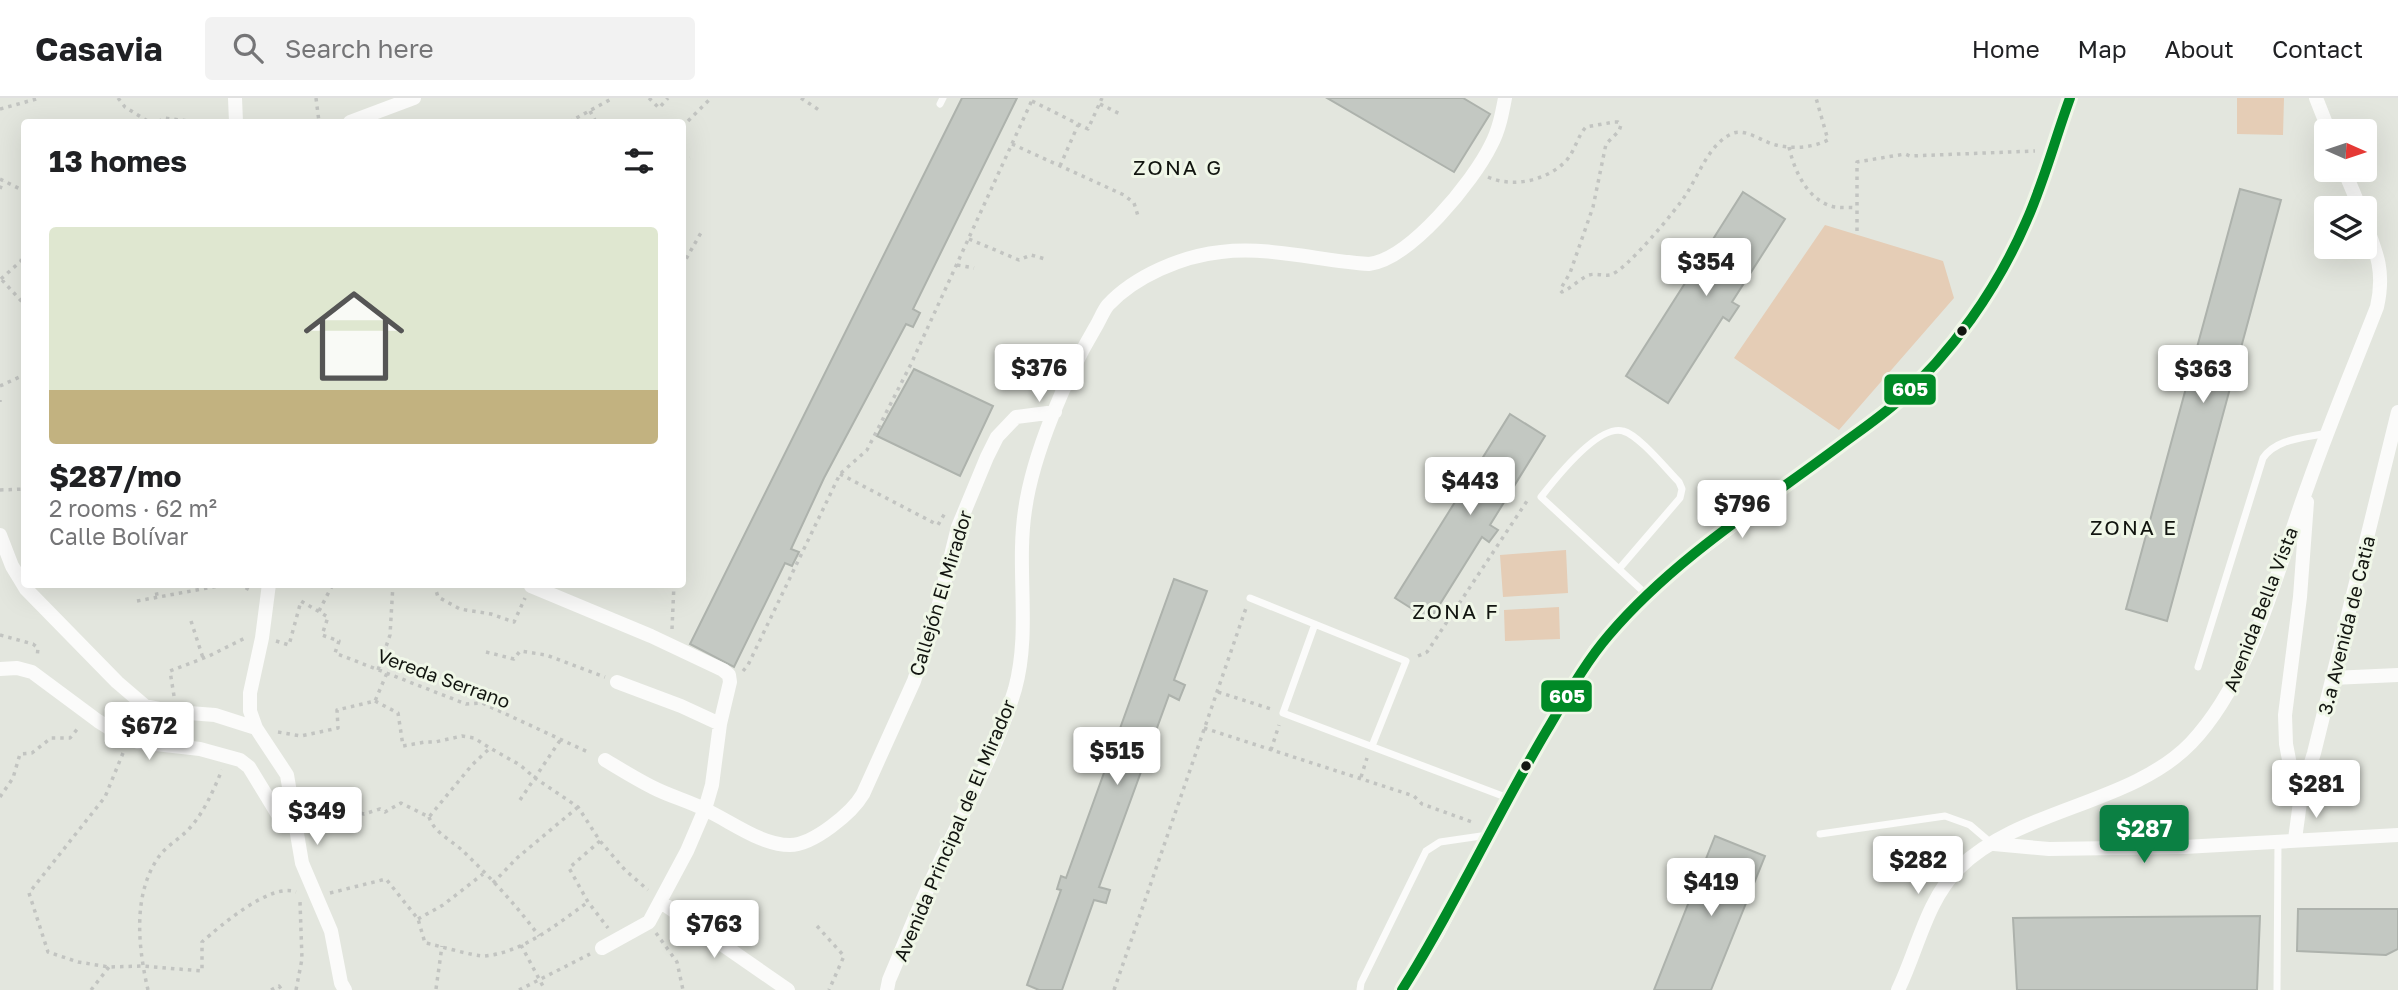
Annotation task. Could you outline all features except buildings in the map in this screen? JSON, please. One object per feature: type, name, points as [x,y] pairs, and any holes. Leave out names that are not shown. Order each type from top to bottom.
[{"type":"street","points":[[235,98],[236,119]]},
{"type":"street","points":[[358,119],[414,98]]},
{"type":"street","name":"Avenida Principal de El Mirador","points":[[887,990],[928,887],[990,755],[1015,687],[1023,620],[1021,568],[1025,509],[1034,472],[1055,412],[1106,307],[1121,293],[1159,270],[1203,254],[1225,251],[1280,253],[1347,263],[1380,263],[1405,247],[1448,205],[1476,171],[1499,125],[1505,98]]},
{"type":"street","points":[[1406,989],[1508,798],[1595,651],[1632,609],[1680,565],[1896,403],[1944,355],[1984,299],[2025,226],[2070,98]]},
{"type":"street","points":[[2316,98],[2324,119]]},
{"type":"street","name":"Avenida Bella Vista","points":[[1898,990],[1935,901],[1959,868],[1993,844],[2030,824],[2128,785],[2166,763],[2190,744],[2230,692],[2254,636],[2308,483],[2377,307],[2381,271],[2377,255]]},
{"type":"street","name":"Callejón El Mirador","points":[[605,760],[652,788],[705,809],[754,835],[789,845],[807,841],[856,806],[914,681],[938,608],[966,505],[997,437],[1016,417],[1055,412]]},
{"type":"street","name":"3.ª Avenida de Catia","points":[[2295,839],[2301,795],[2395,440],[2398,412]]},
{"type":"street","name":"Avenida Bella Vista","points":[[2301,795],[2291,770],[2286,744],[2285,715],[2300,597],[2308,483]]},
{"type":"street","points":[[0,535],[21,581]]},
{"type":"street","points":[[25,588],[117,682],[145,706],[215,715],[256,728]]},
{"type":"street","points":[[268,588],[262,638],[250,693],[250,711],[256,728],[287,775],[302,863],[331,932],[341,983],[345,990]]},
{"type":"street","points":[[536,588],[670,645],[729,675],[730,683],[720,724],[712,785],[687,851],[649,922],[602,948]]},
{"type":"street","points":[[0,669],[17,668],[32,672],[90,715],[129,738],[157,746],[200,749],[240,760],[249,767],[277,813],[295,826]]},
{"type":"street","points":[[2332,678],[2398,675]]},
{"type":"street","points":[[617,682],[720,724]]},
{"type":"street","points":[[1993,844],[2049,849],[2184,847],[2398,835]]},
{"type":"street","points":[[661,902],[788,990]]},
{"type":"lane","points":[[1619,569],[1680,498],[1682,489],[1679,482],[1632,435],[1621,430],[1592,442],[1541,497],[1647,595]]},
{"type":"lane","points":[[2198,667],[2263,458],[2278,443],[2328,433]]},
{"type":"lane","points":[[1250,598],[1406,661],[1372,746]]},
{"type":"lane","points":[[1315,624],[1283,713],[1508,798]]},
{"type":"lane","points":[[1819,834],[1945,816],[1970,825],[1993,844]]},
{"type":"lane","points":[[1360,990],[1426,851],[1440,842],[1490,832]]},
{"type":"lane","points":[[2277,990],[2278,840]]},
{"type":"path","points":[[0,109],[40,98]]},
{"type":"path","points":[[118,98],[124,107],[144,119]]},
{"type":"path","points":[[316,98],[319,119]]},
{"type":"path","points":[[575,119],[613,98]]},
{"type":"path","points":[[649,98],[659,108],[668,98]]},
{"type":"path","points":[[686,123],[712,98]]},
{"type":"path","points":[[801,98],[819,110]]},
{"type":"path","points":[[730,683],[748,665],[840,474],[867,450],[911,364],[1032,100],[1088,129],[1102,98]]},
{"type":"path","points":[[1476,171],[1501,183],[1537,179],[1552,172],[1566,160],[1586,127],[1614,122],[1621,125],[1619,131],[1606,144],[1593,207],[1570,273],[1561,286],[1562,292],[1590,275],[1610,275],[1622,268],[1676,209],[1709,155],[1733,133],[1750,134],[1760,141],[1789,147],[1805,147],[1828,141],[1816,98]]},
{"type":"path","points":[[1100,104],[1122,116]]},
{"type":"path","points":[[590,111],[594,119]]},
{"type":"path","points":[[1060,166],[1078,125]]},
{"type":"path","points":[[1012,144],[1124,195],[1134,203],[1138,216]]},
{"type":"path","points":[[1789,147],[1793,166],[1807,188],[1818,199],[1834,207],[1857,208]]},
{"type":"path","points":[[1857,231],[1857,162],[1905,153],[1910,156],[2051,150]]},
{"type":"path","points":[[686,160],[691,159]]},
{"type":"path","points":[[0,188],[2,180],[21,190]]},
{"type":"path","points":[[686,259],[702,231]]},
{"type":"path","points":[[969,238],[1019,260],[1031,255],[1045,259]]},
{"type":"path","points":[[21,263],[1,279],[21,301]]},
{"type":"path","points":[[957,265],[974,268]]},
{"type":"path","points":[[0,386],[21,376]]},
{"type":"path","points":[[840,474],[938,524],[946,510],[966,505]]},
{"type":"path","points":[[0,490],[21,489]]},
{"type":"path","points":[[1406,661],[1427,652],[1527,501],[1541,497]]},
{"type":"path","points":[[156,588],[157,597]]},
{"type":"path","points":[[137,601],[207,588]]},
{"type":"path","points":[[176,712],[170,671],[251,635],[289,645],[301,601],[319,611],[331,588]]},
{"type":"path","points":[[377,670],[390,635],[393,588]]},
{"type":"path","points":[[435,588],[438,597],[460,609],[491,614],[514,622],[530,588]]},
{"type":"path","points":[[670,645],[674,588]]},
{"type":"path","points":[[1114,990],[1250,598]]},
{"type":"path","name":"Vereda Serrano","points":[[319,611],[328,617],[322,635],[339,641],[335,653],[466,704],[482,703],[605,760]]},
{"type":"path","points":[[191,621],[203,658]]},
{"type":"path","points":[[0,635],[33,644],[38,648],[32,672]]},
{"type":"path","points":[[486,653],[514,659],[520,651],[547,655],[617,682]]},
{"type":"path","points":[[375,701],[387,673]]},
{"type":"path","points":[[1217,691],[1283,713],[1271,750]]},
{"type":"path","points":[[256,728],[301,736],[338,728],[337,710],[375,701],[398,713],[403,746],[435,743],[462,736],[474,738],[520,765],[578,807],[600,841],[625,870],[661,902]]},
{"type":"path","points":[[0,796],[13,778],[20,754],[32,753],[51,738],[70,738],[90,715]]},
{"type":"path","points":[[1204,728],[1414,796],[1422,804],[1490,832]]},
{"type":"path","points":[[129,738],[105,797],[29,893],[48,952],[78,962],[109,967],[142,966],[202,971],[202,942],[233,915],[285,890],[295,890],[300,900],[302,960],[296,990]]},
{"type":"path","points":[[520,800],[561,738]]},
{"type":"path","points":[[1360,778],[1372,746]]},
{"type":"path","points":[[429,817],[490,747]]},
{"type":"path","points":[[148,990],[142,966],[139,909],[152,868],[162,852],[190,828],[208,802],[229,755]]},
{"type":"path","points":[[295,826],[356,812],[364,814],[380,809],[385,812],[401,803],[429,817],[432,825],[465,853],[519,909],[539,936]]},
{"type":"path","points":[[493,883],[517,858],[578,807]]},
{"type":"path","points":[[600,841],[569,868],[588,902],[617,940]]},
{"type":"path","points":[[418,919],[443,905],[483,874]]},
{"type":"path","points":[[300,900],[386,879],[418,919],[425,943],[483,956],[521,945],[539,936],[588,902]]},
{"type":"path","points":[[649,922],[677,962],[683,990]]},
{"type":"path","points":[[817,926],[844,956],[829,990]]},
{"type":"path","points":[[521,945],[545,990]]},
{"type":"path","points":[[436,989],[442,946]]},
{"type":"path","points":[[519,990],[602,948]]},
{"type":"path","points":[[91,990],[109,967]]},
{"type":"path","points":[[271,990],[279,986],[282,990]]},
{"type":"shaded area","points":[[2237,98],[2284,98],[2283,135],[2237,134]]},
{"type":"shaded area","points":[[1825,225],[1943,261],[1954,298],[1839,430],[1734,358]]},
{"type":"shaded area","points":[[1566,550],[1568,593],[1503,597],[1500,555]]},
{"type":"shaded area","points":[[1559,607],[1560,639],[1505,641],[1504,610]]},
{"type":"transit line","name":"605","points":[[1402,990],[1547,730],[1583,669],[1609,635],[1661,582],[1689,558],[1897,402],[1936,363],[1971,319],[2001,272],[2026,222],[2070,98]]},
{"type":"district","name":"ZONA G","points":[[1178,167]]},
{"type":"district","name":"ZONA E","points":[[2134,527]]},
{"type":"district","name":"ZONA F","points":[[1456,611]]}]
